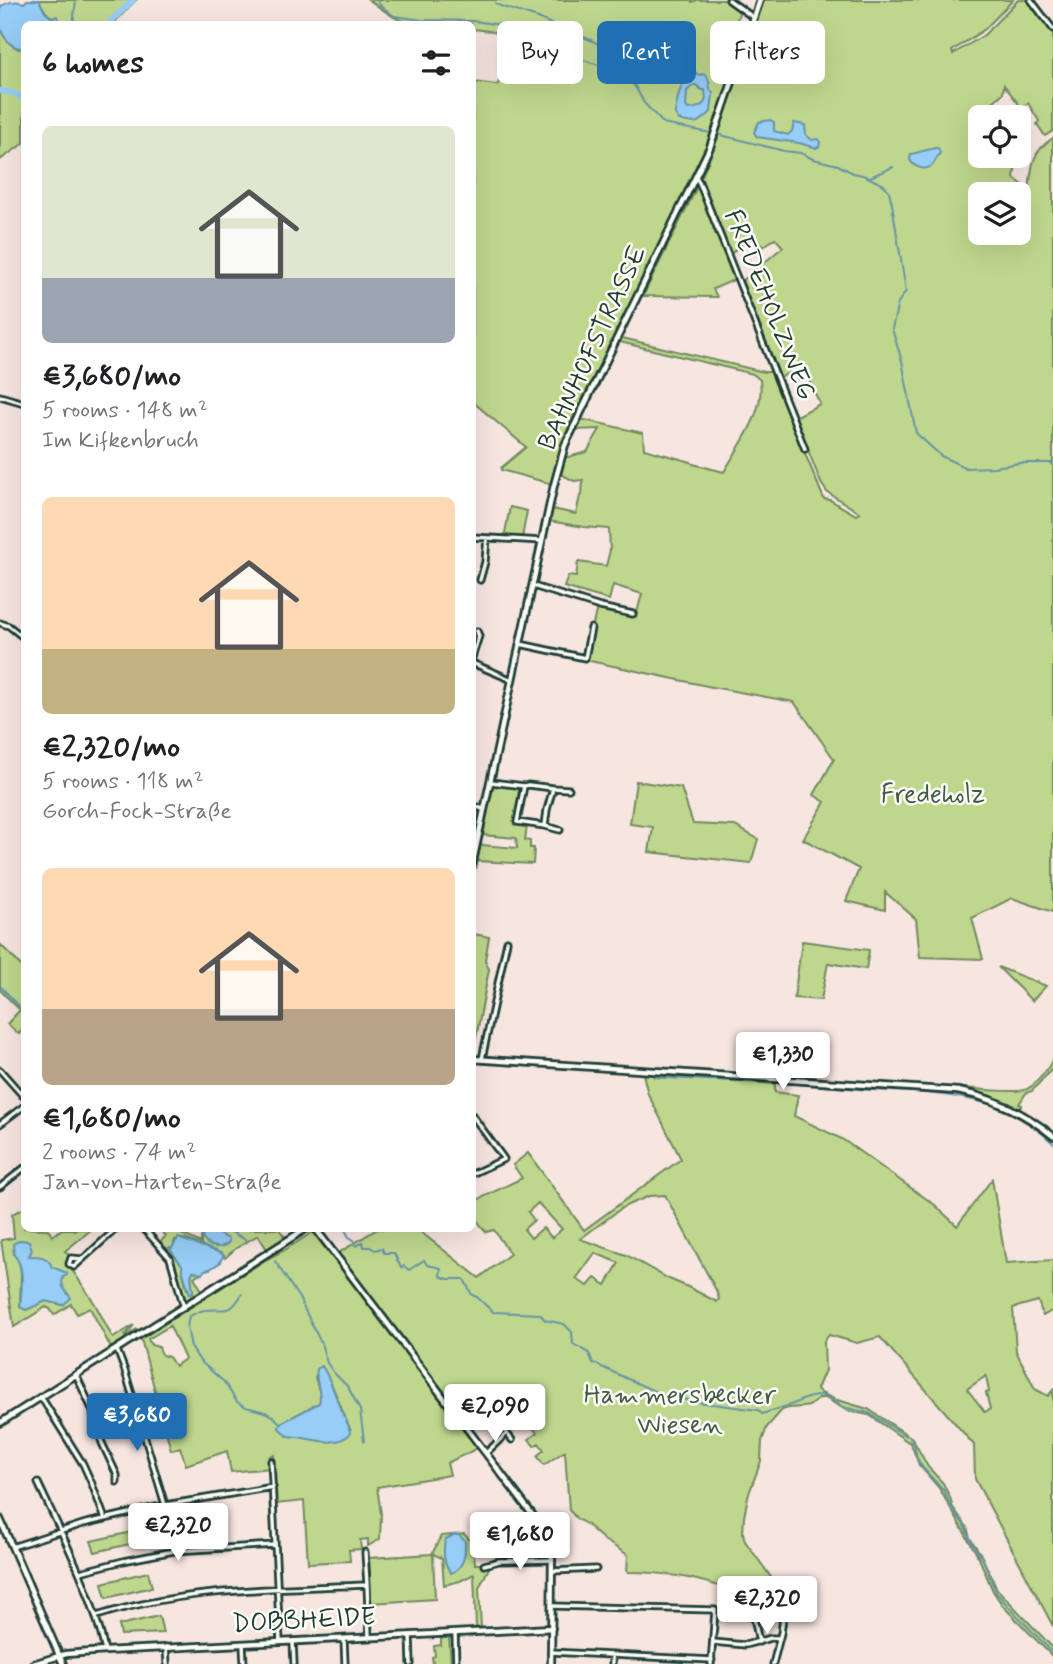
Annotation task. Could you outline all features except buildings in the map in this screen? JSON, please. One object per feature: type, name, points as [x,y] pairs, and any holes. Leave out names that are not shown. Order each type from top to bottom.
[{"type":"street","points":[[729,0],[754,18]]},
{"type":"street","name":"BAHNHOFSTRASSE","points":[[476,849],[565,445],[714,134],[760,0]]},
{"type":"street","points":[[1031,0],[1053,29]]},
{"type":"street","name":"FREDEHOLZWEG","points":[[695,177],[805,449]]},
{"type":"street","points":[[0,396],[21,402]]},
{"type":"street","points":[[476,537],[542,541]]},
{"type":"street","points":[[480,580],[487,538]]},
{"type":"street","points":[[533,586],[600,607],[633,614]]},
{"type":"street","points":[[0,623],[21,636]]},
{"type":"street","points":[[520,644],[585,658],[592,628]]},
{"type":"street","points":[[476,647],[479,636],[477,631]]},
{"type":"street","points":[[476,663],[512,680]]},
{"type":"street","points":[[491,782],[569,789]]},
{"type":"street","points":[[524,786],[517,822],[560,830]]},
{"type":"street","points":[[545,826],[553,788]]},
{"type":"street","points":[[476,807],[485,810]]},
{"type":"street","points":[[482,1060],[507,941]]},
{"type":"street","points":[[476,1059],[958,1091],[1011,1108],[1053,1136]]},
{"type":"street","points":[[0,1070],[21,1094]]},
{"type":"street","points":[[0,1124],[21,1108]]},
{"type":"street","points":[[476,1120],[505,1159],[476,1172]]},
{"type":"street","points":[[0,1187],[21,1170]]},
{"type":"street","points":[[83,1259],[113,1232]]},
{"type":"street","points":[[146,1232],[171,1261],[184,1307]]},
{"type":"street","points":[[0,1423],[301,1232]]},
{"type":"street","points":[[318,1232],[545,1531],[551,1544],[552,1560],[551,1664]]},
{"type":"street","points":[[117,1350],[165,1505],[174,1551]]},
{"type":"street","points":[[76,1375],[92,1409],[102,1443],[117,1475],[117,1482]]},
{"type":"street","points":[[40,1397],[83,1464],[104,1519]]},
{"type":"street","points":[[494,1417],[512,1440]]},
{"type":"street","points":[[486,1453],[507,1433]]},
{"type":"street","points":[[271,1461],[280,1642]]},
{"type":"street","points":[[38,1483],[80,1572],[97,1616],[106,1651]]},
{"type":"street","points":[[12,1547],[104,1519],[165,1505],[273,1487]]},
{"type":"street","points":[[0,1519],[63,1664]]},
{"type":"street","points":[[80,1572],[174,1551],[275,1545]]},
{"type":"street","points":[[365,1552],[369,1637]]},
{"type":"street","points":[[484,1565],[499,1561],[552,1560]]},
{"type":"street","points":[[552,1571],[596,1569]]},
{"type":"street","points":[[97,1616],[174,1599],[225,1593],[367,1585]]},
{"type":"street","points":[[551,1652],[711,1662],[715,1610],[552,1606]]},
{"type":"street","points":[[773,1664],[782,1633],[783,1610]]},
{"type":"street","points":[[754,1618],[759,1642]]},
{"type":"street","name":"DOBBHEIDE","points":[[33,1664],[59,1656],[106,1651],[552,1628]]},
{"type":"street","points":[[455,1633],[456,1664]]},
{"type":"street","points":[[410,1635],[411,1664]]},
{"type":"street","points":[[713,1642],[745,1645],[779,1638]]},
{"type":"street","points":[[344,1639],[345,1664]]},
{"type":"street","points":[[293,1641],[294,1664]]},
{"type":"street","points":[[243,1644],[244,1664]]},
{"type":"street","points":[[166,1647],[167,1664]]},
{"type":"street","points":[[612,1655],[612,1664]]},
{"type":"street","points":[[663,1664],[664,1658]]},
{"type":"green space","points":[[39,0],[136,0],[116,21],[59,21],[46,12]]},
{"type":"green space","points":[[369,0],[725,0],[740,11],[736,21],[710,21],[710,84],[728,84],[706,146],[571,422],[560,449],[552,484],[501,470],[526,447],[476,405],[476,82],[497,85],[583,84],[583,21],[497,21],[497,34],[476,29],[476,21],[404,21]]},
{"type":"green space","name":"Fredeholz","points":[[763,0],[1013,0],[985,29],[952,51],[953,54],[984,35],[1018,0],[1030,0],[1053,32],[1053,131],[1045,136],[1037,124],[1039,121],[1031,105],[1019,105],[1004,85],[1003,93],[992,105],[968,105],[968,168],[1015,168],[1014,178],[1019,182],[968,182],[968,245],[1031,245],[1032,167],[1040,149],[1053,138],[1053,912],[1012,898],[972,918],[983,959],[920,957],[916,919],[885,892],[885,910],[846,901],[859,869],[803,839],[825,802],[814,795],[834,759],[794,702],[585,660],[597,607],[636,616],[642,594],[613,585],[609,600],[564,587],[568,576],[576,577],[578,562],[606,566],[610,550],[609,529],[549,521],[552,509],[576,514],[582,495],[583,480],[574,481],[559,473],[564,458],[587,452],[600,429],[575,430],[580,419],[643,433],[644,449],[724,472],[750,428],[761,392],[760,380],[753,374],[620,342],[622,338],[771,372],[824,499],[856,515],[860,513],[827,492],[821,483],[795,417],[820,404],[807,376],[798,380],[794,371],[779,378],[742,281],[783,247],[775,238],[763,247],[752,234],[731,254],[701,178],[718,138],[734,84],[825,84],[825,21],[756,21]]},
{"type":"green space","points":[[0,25],[4,35],[18,49],[21,48],[21,145],[0,160]]},
{"type":"green space","points":[[697,187],[736,279],[713,289],[717,297],[643,296]]},
{"type":"green space","points":[[510,507],[527,511],[522,538],[504,538]]},
{"type":"green space","points":[[636,781],[681,788],[693,824],[735,826],[758,839],[751,863],[649,852],[653,827],[630,824]]},
{"type":"green space","points":[[493,784],[519,789],[514,824],[527,826],[525,840],[530,841],[530,848],[534,848],[533,864],[477,861],[481,845],[517,848],[516,838],[483,835]]},
{"type":"green space","points":[[476,934],[489,937],[485,960],[489,969],[476,1039]]},
{"type":"green space","points":[[802,941],[869,950],[866,969],[828,963],[821,1000],[794,998]]},
{"type":"green space","points":[[0,944],[21,966],[21,1032],[19,1034],[7,1024],[20,1010],[0,990]]},
{"type":"green space","points":[[998,967],[1046,986],[1032,1001]]},
{"type":"green space","points":[[1053,1058],[1053,1068],[1032,1091],[1026,1093],[1019,1104],[1022,1105],[1020,1108],[1016,1109],[986,1095],[964,1089],[1027,1089],[1042,1075]]},
{"type":"green space","name":"Hammersbecker Wiesen","points":[[643,1074],[775,1084],[775,1092],[798,1095],[794,1116],[842,1139],[935,1205],[957,1226],[992,1179],[1006,1263],[1053,1260],[1053,1310],[1043,1316],[1038,1301],[1013,1308],[1016,1351],[1035,1389],[1048,1396],[1053,1390],[1053,1626],[975,1479],[974,1445],[880,1337],[857,1343],[829,1335],[824,1341],[825,1370],[817,1389],[834,1399],[868,1409],[912,1438],[928,1467],[943,1483],[952,1506],[967,1527],[997,1589],[1053,1648],[1053,1657],[1003,1606],[993,1591],[979,1558],[939,1488],[919,1465],[911,1444],[869,1415],[848,1411],[825,1398],[820,1398],[809,1406],[782,1410],[767,1427],[762,1441],[761,1461],[748,1496],[744,1517],[745,1541],[778,1587],[804,1583],[801,1590],[735,1608],[729,1590],[717,1585],[679,1576],[627,1572],[628,1555],[604,1540],[569,1510],[565,1451],[544,1465],[537,1456],[544,1450],[539,1443],[534,1446],[529,1439],[537,1433],[506,1391],[465,1421],[337,1254],[372,1232],[421,1232],[479,1278],[510,1254],[494,1230],[486,1232],[476,1219],[476,1201],[522,1178],[513,1165],[528,1153],[584,1230],[681,1159],[648,1094]],"holes":[[[665,1195],[716,1290],[719,1299],[717,1302],[626,1255],[580,1239],[623,1207],[649,1196]],[[538,1203],[562,1229],[552,1238],[543,1228],[531,1238],[524,1229],[534,1220],[528,1212]],[[595,1253],[619,1263],[606,1285],[595,1278],[588,1286],[576,1279]],[[986,1376],[990,1409],[985,1412],[967,1389]]]},
{"type":"green space","points":[[21,1210],[21,1232],[50,1232],[52,1236],[58,1232],[88,1232],[65,1251],[70,1256],[67,1265],[95,1304],[113,1338],[134,1325],[124,1337],[137,1329],[140,1330],[111,1348],[90,1308],[77,1314],[71,1304],[54,1315],[46,1307],[14,1327],[1,1240],[14,1238],[12,1214]],"holes":[[[19,1261],[63,1277],[62,1282],[68,1294],[63,1305],[46,1301],[26,1310],[20,1307]]]},
{"type":"green space","points":[[162,1232],[177,1232],[201,1243],[201,1237],[205,1232],[281,1232],[284,1236],[282,1241],[268,1251],[258,1235],[225,1258],[223,1254],[185,1239],[175,1240],[173,1250],[183,1265],[187,1289],[193,1292],[193,1271],[200,1273],[194,1277],[203,1292],[186,1301],[171,1257],[160,1245],[166,1236]]},
{"type":"green space","points":[[313,1232],[478,1448],[447,1463],[450,1475],[377,1487],[381,1514],[380,1539],[368,1546],[368,1539],[360,1540],[361,1549],[349,1550],[350,1561],[308,1563],[304,1501],[276,1504],[274,1455],[270,1456],[270,1468],[231,1472],[227,1451],[186,1465],[180,1447],[171,1450],[141,1339]],"holes":[[[170,1326],[185,1359],[175,1366],[169,1357],[162,1355],[159,1347],[151,1345],[148,1339]],[[322,1367],[350,1429],[303,1436],[284,1432],[281,1423],[319,1403],[321,1398],[315,1377]]]},
{"type":"green space","points":[[132,1532],[134,1543],[95,1552],[91,1541]]},
{"type":"green space","points":[[464,1534],[470,1540],[473,1539],[475,1564],[491,1564],[479,1588],[481,1628],[476,1628],[474,1574],[444,1585],[442,1558],[433,1554],[435,1599],[371,1603],[369,1558],[432,1554],[441,1536]]},
{"type":"green space","points":[[148,1572],[152,1587],[106,1598],[102,1583]]},
{"type":"green space","points":[[159,1616],[163,1633],[121,1635],[119,1625]]},
{"type":"green space","points":[[449,1637],[451,1664],[433,1664],[434,1646],[441,1645],[441,1638]]},
{"type":"water","points":[[27,0],[39,0],[45,12],[52,18],[57,16],[59,21],[21,21],[20,48],[8,42],[3,34],[0,25],[1,6],[12,2],[24,3]]},
{"type":"water","points":[[696,73],[705,74],[713,93],[711,112],[693,123],[679,120],[675,114],[682,84],[696,84]],"holes":[[[693,85],[705,90],[706,99],[703,104],[688,109],[687,91]]]},
{"type":"water","points":[[759,122],[774,122],[774,131],[788,135],[794,123],[805,125],[806,135],[812,140],[818,139],[819,147],[757,137],[754,132]]},
{"type":"water","points":[[938,148],[940,153],[929,168],[920,168],[910,160],[911,154]]},
{"type":"water","points":[[215,1232],[229,1239],[229,1242],[219,1247],[211,1246],[202,1238],[203,1234]]},
{"type":"water","points":[[178,1238],[223,1254],[221,1262],[202,1274],[193,1271],[193,1292],[190,1294],[182,1265],[169,1248],[172,1248]]},
{"type":"water","points":[[20,1240],[29,1241],[32,1250],[29,1256],[43,1257],[52,1267],[67,1273],[62,1284],[71,1298],[63,1305],[46,1301],[26,1310],[20,1307],[21,1273],[13,1244]]},
{"type":"water","points":[[322,1366],[350,1434],[344,1439],[328,1442],[287,1436],[279,1428],[281,1423],[319,1403],[316,1374],[317,1369]]},
{"type":"water","points":[[459,1535],[465,1541],[465,1551],[461,1564],[451,1573],[445,1561],[444,1549],[445,1540]]},
{"type":"waterway","points":[[73,21],[76,0]]},
{"type":"waterway","points":[[111,21],[133,0]]},
{"type":"waterway","points":[[377,0],[394,16],[422,20],[474,21]]},
{"type":"waterway","points":[[495,3],[544,21]]},
{"type":"waterway","points":[[476,21],[514,27],[581,59],[619,72],[631,81],[644,103],[662,122],[711,133]]},
{"type":"waterway","points":[[583,37],[597,43]]},
{"type":"waterway","points":[[0,91],[21,97]]},
{"type":"waterway","points":[[717,134],[801,153],[838,165],[884,185],[889,191],[892,204],[906,291],[898,303],[892,329],[902,361],[916,433],[941,456],[966,468],[1053,463]]},
{"type":"waterway","points":[[870,177],[893,167]]},
{"type":"waterway","points":[[0,986],[21,1008]]},
{"type":"waterway","points":[[654,1077],[800,1084],[961,1097],[1007,1111],[1031,1125],[1053,1143]]},
{"type":"waterway","points":[[231,1232],[246,1240]]},
{"type":"waterway","points":[[346,1232],[356,1246],[363,1242],[364,1247],[375,1250],[382,1248],[384,1253],[394,1253],[401,1268],[404,1266],[409,1270],[424,1260],[427,1265],[441,1268],[440,1276],[464,1279],[472,1295],[493,1312],[540,1314],[545,1320],[564,1324],[572,1332],[573,1344],[589,1353],[593,1363],[675,1400],[681,1398],[758,1410],[762,1414],[821,1395],[843,1407],[869,1413],[906,1436]]},
{"type":"waterway","points":[[275,1261],[299,1298],[321,1343],[327,1363],[348,1387],[360,1410],[364,1441]]},
{"type":"waterway","points":[[242,1294],[231,1308],[204,1310],[189,1316],[187,1327],[191,1347],[200,1361],[224,1382],[237,1402],[265,1412],[281,1424]]},
{"type":"waterway","points":[[910,1440],[923,1468],[944,1491],[952,1510],[963,1523],[974,1548],[982,1557],[996,1592],[1053,1653]]}]
